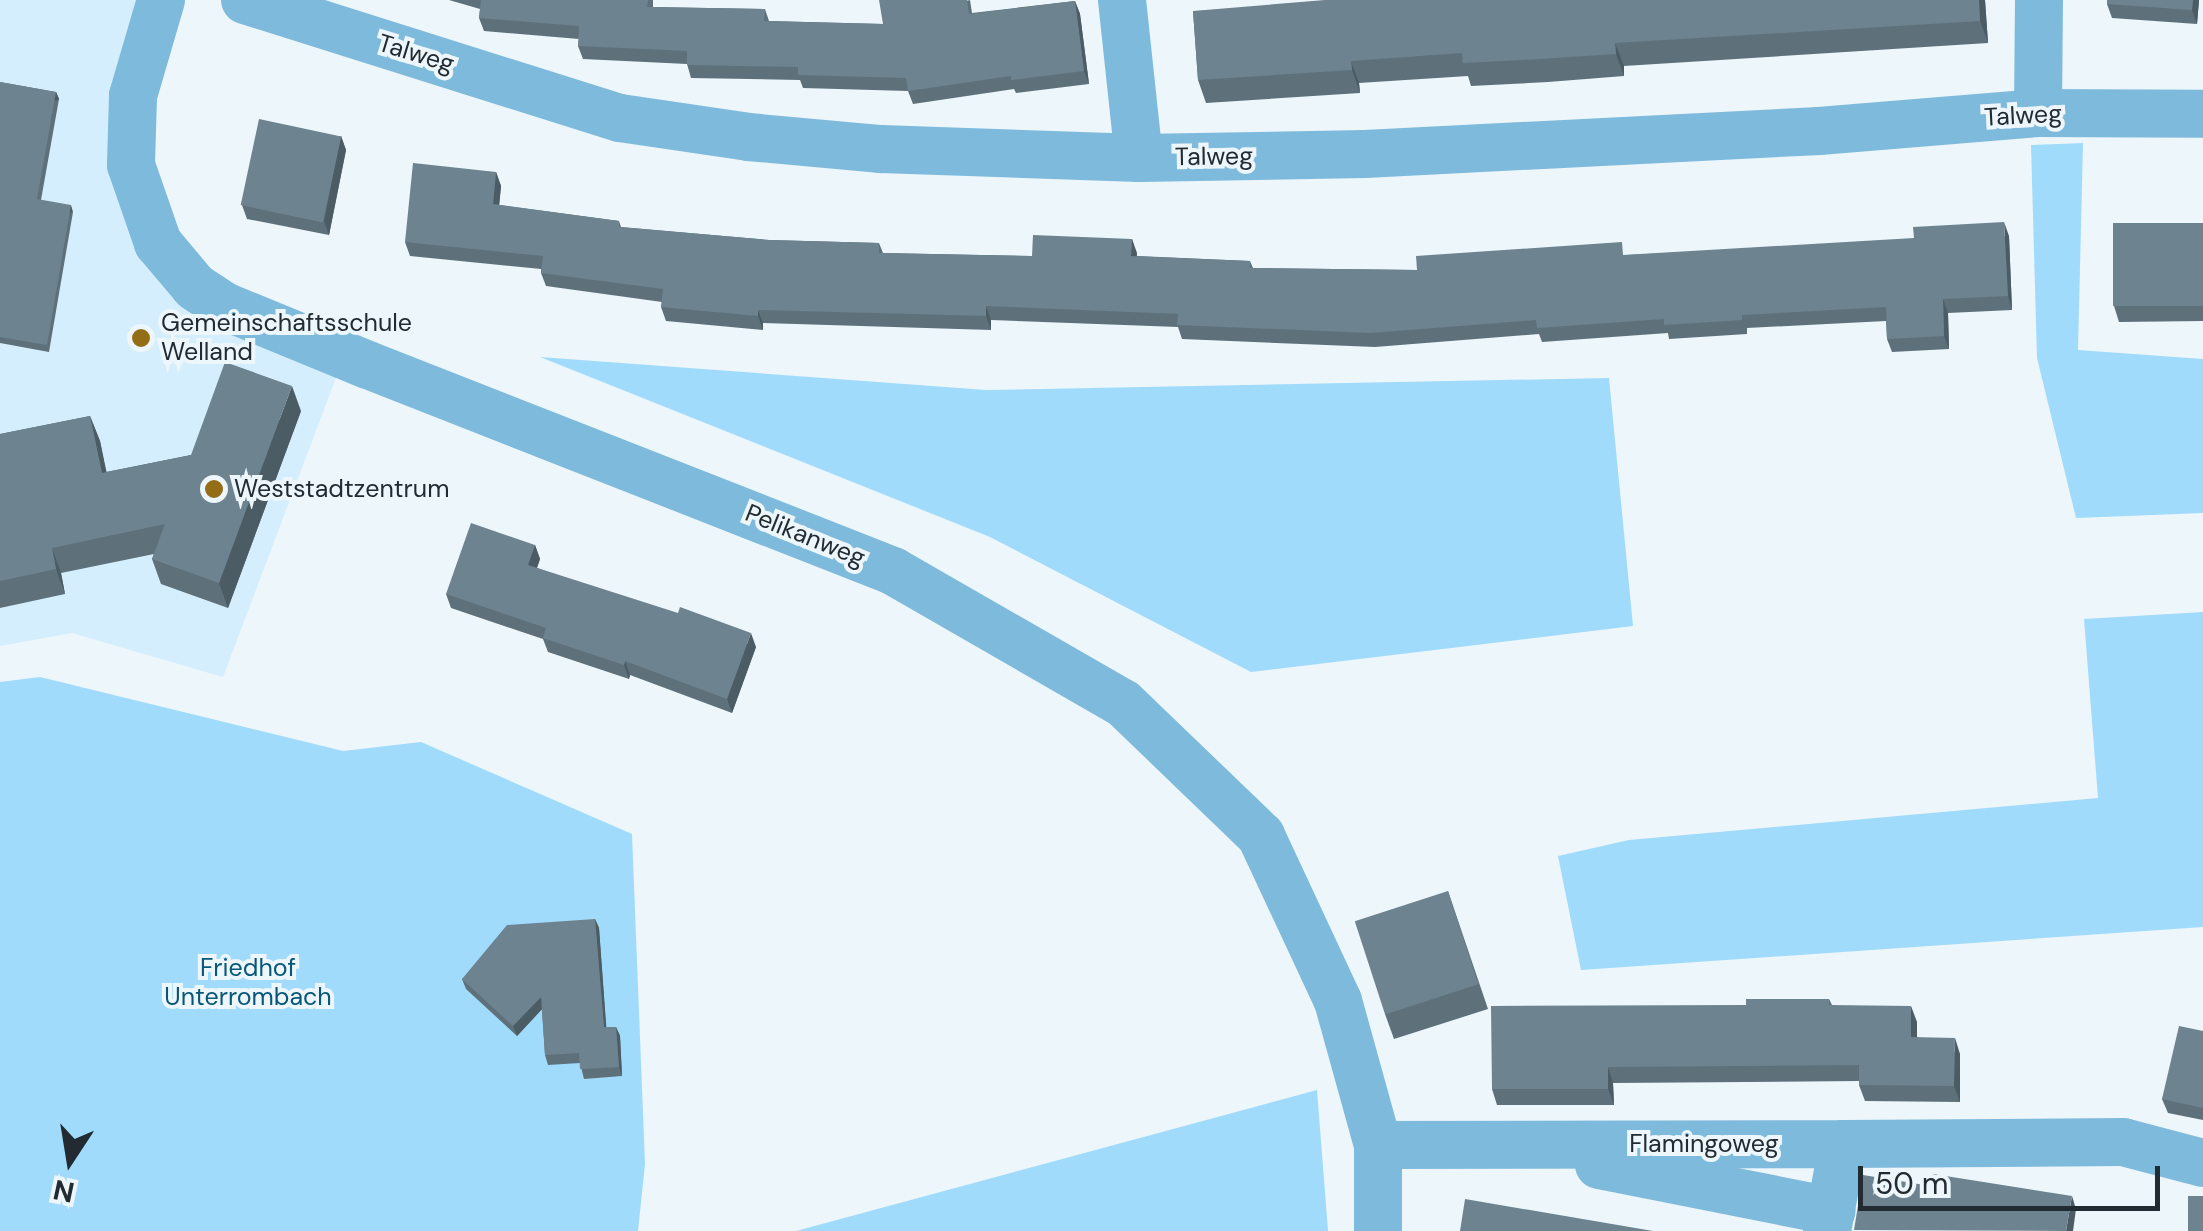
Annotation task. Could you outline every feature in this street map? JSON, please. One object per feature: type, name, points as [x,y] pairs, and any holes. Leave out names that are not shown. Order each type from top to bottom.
[{"type":"street","name":"Pelikanweg","points":[[161,0],[133,96],[131,164],[158,243],[195,287],[224,306],[368,365],[893,572],[1123,702],[1261,836],[1338,1001],[1378,1145],[1378,1231]]},
{"type":"street","name":"Talweg","points":[[244,0],[620,118],[748,137],[881,149],[1139,158],[1594,144],[2038,113],[2203,114]]},
{"type":"street","points":[[1122,0],[1139,158]]},
{"type":"street","points":[[2038,0],[2038,113]]},
{"type":"street","points":[[1843,1144],[2123,1142],[2203,1163]]},
{"type":"street","name":"Flamingoweg","points":[[1378,1145],[1497,1144],[1843,1144],[1829,1221],[1497,1144]]},
{"type":"shaded area","name":"Gemeinschaftsschule Welland","points":[[0,0],[150,0],[147,245],[342,362],[223,677],[72,633],[0,646]]},
{"type":"green space","points":[[2083,143],[2078,350],[2203,359],[2203,513],[2076,518],[2037,358],[2031,145]]},
{"type":"green space","points":[[540,357],[986,390],[1609,378],[1633,626],[1251,672],[990,537]]},
{"type":"green space","points":[[2203,612],[2203,927],[1581,970],[1558,856],[1629,840],[2098,798],[2084,619]]},
{"type":"green space","name":"Friedhof Unterrombach","points":[[40,677],[343,751],[421,742],[632,834],[645,1164],[638,1231],[0,1231],[0,682]]},
{"type":"green space","points":[[1317,1090],[1328,1231],[796,1231]]},
{"type":"building","points":[[481,0],[648,0],[647,7],[765,9],[764,21],[883,24],[879,0],[967,0],[969,14],[1075,1],[1084,71],[1011,80],[1011,76],[908,91],[906,78],[798,75],[798,67],[687,65],[687,51],[578,46],[579,26],[479,18]]},
{"type":"building","points":[[1325,0],[1979,0],[1980,21],[1615,43],[1616,54],[1540,59],[1463,63],[1462,53],[1351,61],[1352,70],[1198,80],[1193,11]]},
{"type":"building","points":[[2107,0],[2193,0],[2192,10],[2107,4]]},
{"type":"building","points":[[0,82],[56,92],[37,199],[71,205],[47,345],[0,337]]},
{"type":"building","points":[[259,119],[341,136],[323,223],[241,205]]},
{"type":"building","points":[[413,163],[496,172],[493,204],[619,221],[619,227],[769,240],[879,243],[879,253],[1032,256],[1033,235],[1132,239],[1131,256],[1250,261],[1250,268],[1417,270],[1416,256],[1622,242],[1623,255],[1914,238],[1913,227],[2004,222],[2008,296],[1943,299],[1944,336],[1887,339],[1886,307],[1742,315],[1742,320],[1664,325],[1664,319],[1537,328],[1536,320],[1370,333],[1177,325],[1178,314],[986,306],[986,316],[758,310],[758,316],[661,307],[663,289],[541,273],[543,256],[405,242]]},
{"type":"building","points":[[2113,223],[2203,223],[2203,306],[2113,306]]},
{"type":"building","name":"Weststadtzentrum","points":[[225,362],[292,386],[219,583],[152,559],[165,524],[52,548],[56,569],[0,581],[0,434],[90,416],[102,473],[191,455]]},
{"type":"building","points":[[471,523],[535,545],[528,565],[678,613],[680,607],[751,633],[727,699],[625,661],[624,665],[543,638],[546,628],[446,594]]},
{"type":"building","points":[[1448,891],[1478,984],[1385,1014],[1355,921]]},
{"type":"building","points":[[595,919],[604,1027],[616,1027],[619,1067],[580,1069],[579,1053],[545,1055],[541,997],[513,1026],[462,979],[507,925]]},
{"type":"building","points":[[1746,999],[1829,999],[1829,1005],[1911,1006],[1911,1037],[1955,1038],[1954,1086],[1859,1085],[1859,1065],[1608,1067],[1608,1089],[1492,1089],[1491,1006],[1746,1005]]},
{"type":"building","points":[[2179,1026],[2203,1031],[2203,1108],[2162,1099]]},
{"type":"building","points":[[1933,1174],[2072,1196],[2066,1231],[1854,1230],[1863,1175],[1931,1186]]},
{"type":"building","points":[[2188,1196],[2203,1196],[2203,1231],[2188,1231]]},
{"type":"building","points":[[1465,1199],[1653,1231],[1460,1231]]},
{"type":"place","name":"Gemeinschaftsschule Welland","points":[[141,338]]},
{"type":"place","name":"Weststadtzentrum","points":[[214,489]]}]
